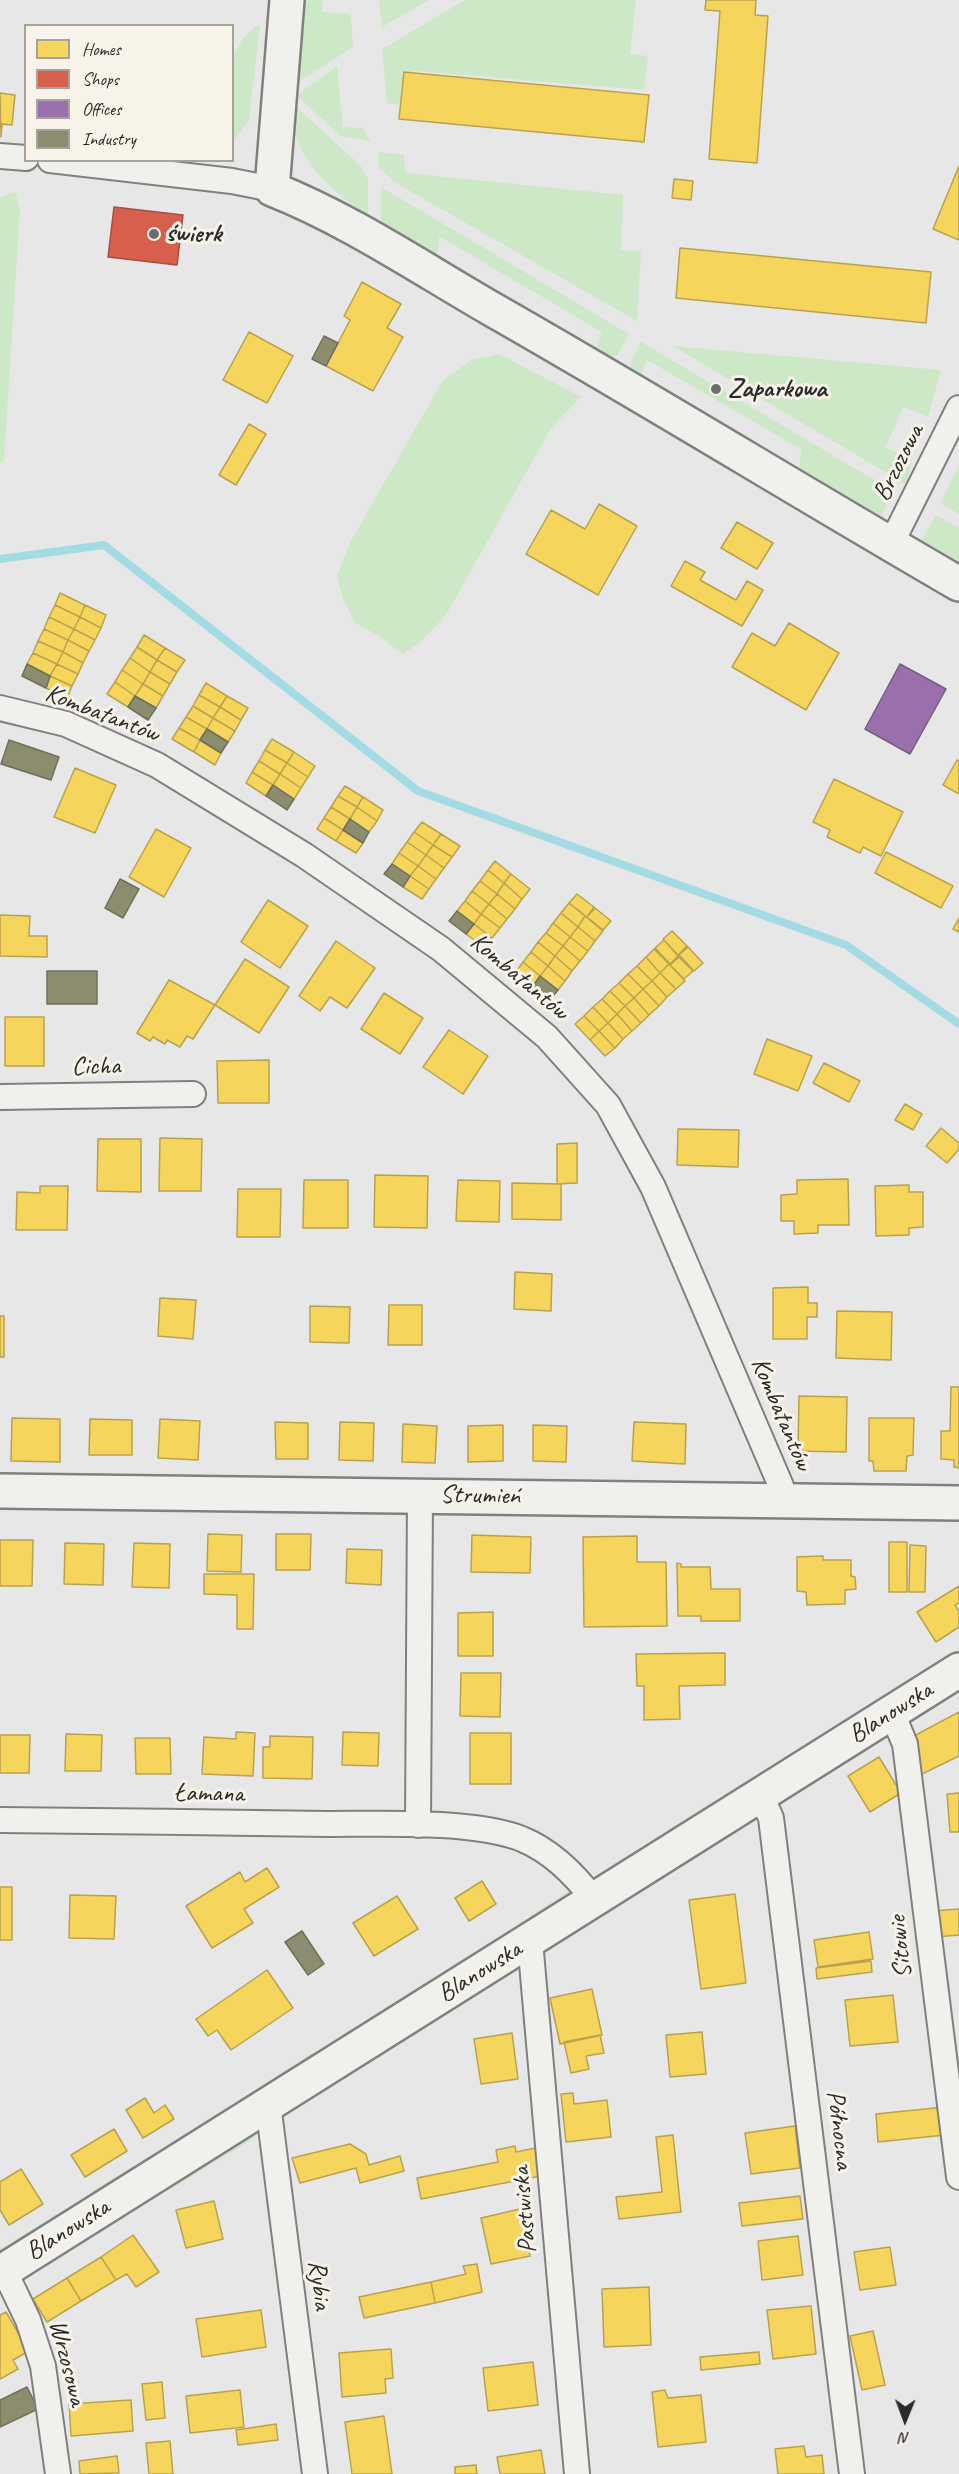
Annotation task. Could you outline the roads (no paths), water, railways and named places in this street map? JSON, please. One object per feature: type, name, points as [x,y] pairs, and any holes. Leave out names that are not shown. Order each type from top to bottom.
[{"type":"street","points":[[272,189],[288,0]]},
{"type":"street","points":[[0,156],[24,158]]},
{"type":"street","points":[[67,162],[232,181],[272,189],[351,227],[612,377],[959,584]]},
{"type":"street","name":"Brzozowa","points":[[891,544],[959,408]]},
{"type":"street","name":"Kombatantów","points":[[0,708],[66,724],[157,765],[304,855],[441,949],[548,1037],[608,1105],[653,1186],[781,1486],[784,1499]]},
{"type":"street","name":"Cicha","points":[[0,1097],[193,1094]]},
{"type":"street","name":"Strumień","points":[[0,1491],[784,1499],[959,1503]]},
{"type":"street","points":[[418,1825],[420,1495]]},
{"type":"street","name":"Blanowska","points":[[2,2272],[959,1670]]},
{"type":"street","name":"Sitowie","points":[[891,1713],[905,1744],[959,2177]]},
{"type":"street","name":"Północna","points":[[761,1796],[771,1818],[852,2474]]},
{"type":"street","name":"Łamana","points":[[0,1820],[418,1825],[486,1830],[521,1839],[561,1865],[582,1883],[594,1900]]},
{"type":"street","name":"Pastwiska","points":[[530,1941],[577,2474]]},
{"type":"street","name":"Rybia","points":[[267,2104],[315,2474]]},
{"type":"street","name":"Wrzosowa","points":[[2,2272],[28,2320],[43,2366],[58,2474]]},
{"type":"waterway","points":[[0,559],[104,545],[418,791],[846,945],[959,1024]]},
{"type":"place","name":"świerk","points":[[154,234]]},
{"type":"place","name":"Zaparkowa","points":[[716,389]]}]
